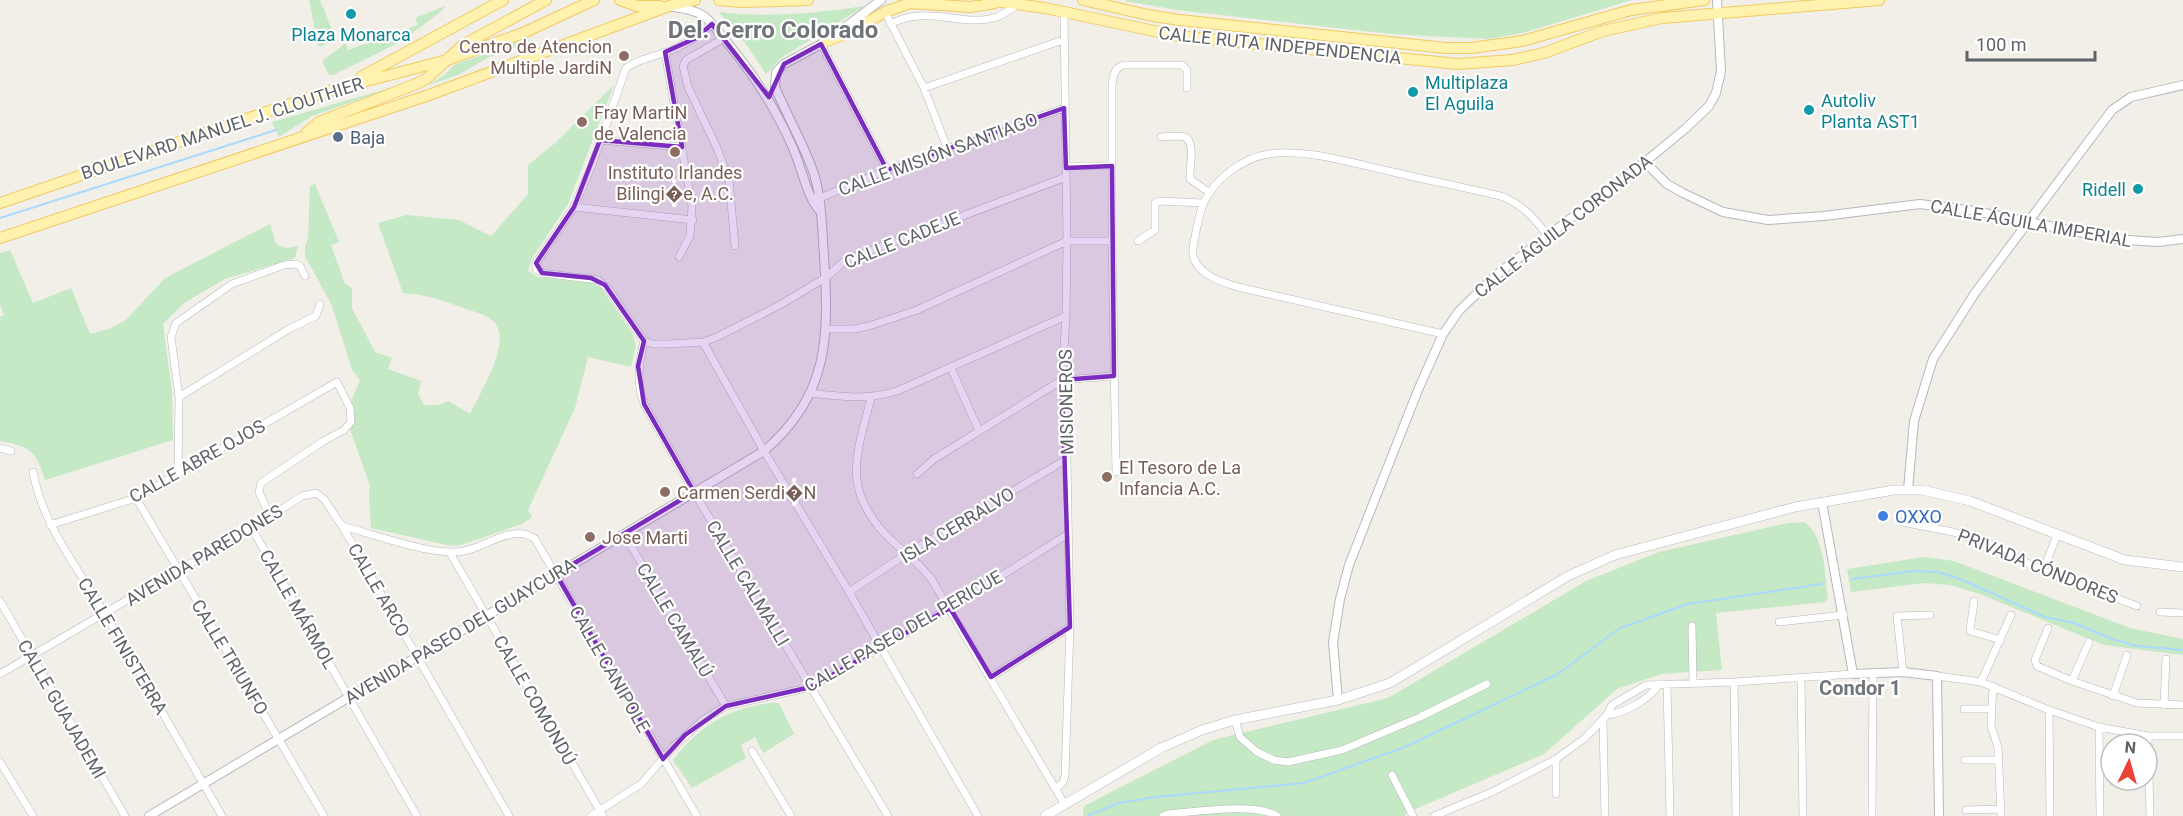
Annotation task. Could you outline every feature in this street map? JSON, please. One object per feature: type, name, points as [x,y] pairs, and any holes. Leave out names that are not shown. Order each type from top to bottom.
[{"type":"main road","points":[[348,85],[502,0]]},
{"type":"main road","name":"BOULEVARD MANUEL J. CLOUTHIER","points":[[302,136],[319,122],[426,79],[470,41],[546,0]]},
{"type":"main road","name":"BOULEVARD MANUEL J. CLOUTHIER","points":[[0,203],[170,143],[348,85],[447,60],[523,33],[594,0]]},
{"type":"main road","name":"BOULEVARD MANUEL J. CLOUTHIER","points":[[620,0],[637,6],[669,6]]},
{"type":"main road","name":"BOULEVARD MANUEL J. CLOUTHIER","points":[[0,238],[450,88],[669,6],[695,0]]},
{"type":"main road","points":[[719,0],[742,2],[808,0]]},
{"type":"main road","points":[[987,0],[1001,2]]},
{"type":"main road","name":"CALLE RUTA INDEPENDENCIA","points":[[1083,0],[1179,20],[1446,48],[1493,46],[1522,41],[1631,10],[1704,0]]},
{"type":"main road","points":[[1103,6],[1115,5],[1123,0]]},
{"type":"main road","name":"CALLE RUTA INDEPENDENCIA","points":[[1001,2],[1064,12],[1178,36],[1458,64],[1512,60],[1544,53],[1579,39],[1662,18],[1879,0]]},
{"type":"main road","points":[[824,42],[850,32],[885,12],[910,3],[970,7],[1001,2]]},
{"type":"main road","points":[[1064,12],[1066,8],[1073,8],[1151,27],[1205,34],[1236,36],[1295,32]]},
{"type":"main road","points":[[1045,816],[1161,748],[1202,730],[1235,720],[1338,700],[1390,683],[1568,576],[1615,555],[1727,524],[1822,502],[1908,490],[1947,494],[2125,560],[2183,567]]},
{"type":"street","name":"AVENIDA PASEO DEL GUAYCURA","points":[[816,200],[814,174],[775,87],[774,78],[784,64],[824,42],[881,0]]},
{"type":"street","name":"CALLE ÁGUILA CORONADA","points":[[1338,700],[1334,642],[1349,565],[1418,390],[1443,334],[1459,311],[1478,291],[1645,162],[1709,106],[1716,93],[1721,71],[1717,0]]},
{"type":"street","points":[[890,24],[903,18],[920,15],[988,19],[1002,15],[1020,4]]},
{"type":"street","name":"AVENIDA PASEO DEL GUAYCURA","points":[[149,816],[764,451],[787,430],[811,393],[821,362],[827,329],[825,278],[819,210],[816,200],[763,89],[712,24],[696,12],[669,6]]},
{"type":"street","points":[[885,12],[924,88],[948,150]]},
{"type":"street","name":"MISIONEROS","points":[[1056,789],[1065,776],[1070,627],[1067,459],[1062,380],[1067,241],[1064,12]]},
{"type":"street","points":[[644,341],[609,290],[598,280],[546,274],[536,268],[540,255],[574,207],[626,68],[635,62],[696,38],[712,24]]},
{"type":"street","points":[[724,38],[686,60],[683,66],[688,87],[717,148],[729,180],[735,246]]},
{"type":"street","points":[[924,88],[1063,40]]},
{"type":"street","points":[[824,42],[887,170]]},
{"type":"street","points":[[665,52],[693,220],[690,236],[679,257]]},
{"type":"street","points":[[1116,472],[1112,241],[1112,84],[1114,71],[1118,66],[1124,64],[1182,66],[1187,70],[1188,88]]},
{"type":"street","points":[[1908,490],[1914,421],[1933,359],[1975,293],[2112,110],[2131,97],[2183,85]]},
{"type":"street","name":"CALLE MISIÓN SANTIAGO","points":[[816,200],[887,170],[1064,108]]},
{"type":"street","points":[[1161,137],[1186,138],[1190,141],[1192,148],[1190,179],[1210,193]]},
{"type":"street","points":[[600,140],[682,147]]},
{"type":"street","points":[[1443,334],[1238,287],[1213,278],[1202,271],[1194,261],[1192,249],[1203,203],[1218,182],[1250,160],[1266,154],[1305,154],[1504,197],[1517,203],[1529,213],[1548,236]]},
{"type":"street","name":"CALLE ÁGUILA IMPERIAL","points":[[1645,162],[1667,184],[1723,212],[1768,220],[1824,216],[1920,204],[1975,211],[2113,239],[2158,242],[2183,239]]},
{"type":"street","points":[[1066,166],[1077,168],[1112,166]]},
{"type":"street","name":"CALLE CADEJE","points":[[644,341],[653,344],[703,342],[780,305],[825,278],[846,260],[1066,177]]},
{"type":"street","points":[[1138,241],[1155,230],[1155,203],[1159,201],[1203,203]]},
{"type":"street","points":[[574,207],[693,220]]},
{"type":"street","points":[[827,329],[854,329],[917,310],[1067,241],[1112,241]]},
{"type":"street","points":[[178,475],[179,397],[171,338],[176,323],[232,284],[284,265],[300,266],[305,276]]},
{"type":"street","points":[[179,397],[289,329],[316,316],[320,304]]},
{"type":"street","points":[[811,393],[871,398],[897,391],[1066,316]]},
{"type":"street","name":"CALLE CALMALLI","points":[[644,341],[638,366],[640,392],[644,404],[694,492],[888,816]]},
{"type":"street","points":[[703,342],[764,451],[849,592],[978,816]]},
{"type":"street","points":[[951,368],[979,431]]},
{"type":"street","points":[[917,474],[934,459],[1062,380],[1114,376]]},
{"type":"street","name":"CALLE ABRE OJOS","points":[[50,525],[136,498],[338,382],[350,408],[352,417],[349,426],[261,483],[260,492],[270,517]]},
{"type":"street","points":[[871,398],[858,451],[855,477],[864,503],[887,536],[908,553],[932,580],[1065,805]]},
{"type":"street","points":[[0,448],[11,451]]},
{"type":"street","name":"ISLA CERRALVO","points":[[849,592],[908,553],[1067,459]]},
{"type":"street","name":"CALLE FINISTERRA","points":[[33,472],[38,496],[50,525],[105,614],[222,816]]},
{"type":"street","name":"AVENIDA PAREDONES","points":[[0,674],[270,517],[302,496],[316,493]]},
{"type":"street","name":"CALLE ARCO","points":[[316,493],[324,499],[342,526],[509,816]]},
{"type":"street","name":"CALLE TRIUNFO","points":[[136,498],[324,816]]},
{"type":"street","points":[[1822,502],[1853,674]]},
{"type":"street","name":"PRIVADA CÓNDORES","points":[[1902,522],[1953,532],[1989,544],[2043,571],[2137,606]]},
{"type":"street","name":"CALLE CANIPOLE","points":[[342,526],[450,553],[465,551],[512,534],[530,535],[556,574],[697,816]]},
{"type":"street","name":"CALLE MÁRMOL","points":[[251,527],[417,816]]},
{"type":"street","name":"CALLE CAMALÚ","points":[[624,534],[726,706]]},
{"type":"street","name":"CALLE PASEO DEL PERICUE","points":[[591,816],[601,813],[641,784],[694,727],[726,706],[811,687],[950,608],[1068,534]]},
{"type":"street","points":[[2043,571],[2057,535]]},
{"type":"street","name":"CALLE COMONDÚ","points":[[450,553],[601,813]]},
{"type":"street","points":[[1974,601],[1970,631],[2001,640]]},
{"type":"street","name":"CALLE GUAJADEMI","points":[[0,602],[125,816]]},
{"type":"street","points":[[2160,612],[2183,613]]},
{"type":"street","points":[[1779,622],[1844,615]]},
{"type":"street","points":[[1903,672],[1897,616],[1930,615]]},
{"type":"street","points":[[1981,682],[2011,615]]},
{"type":"street","points":[[1692,626],[1693,683]]},
{"type":"street","points":[[991,677],[1070,627]]},
{"type":"street","points":[[2048,628],[2036,660],[2037,666],[2072,681],[2138,703],[2183,705]]},
{"type":"street","points":[[2072,681],[2089,642]]},
{"type":"street","points":[[2114,696],[2127,655]]},
{"type":"street","points":[[2164,705],[2166,659]]},
{"type":"street","points":[[1434,816],[1492,792],[1556,759],[1585,738],[1605,717],[1612,705],[1646,686],[1903,672],[1981,682],[2049,710],[2099,727],[2126,732]]},
{"type":"street","points":[[1872,816],[1873,673]]},
{"type":"street","points":[[1937,676],[1939,816]]},
{"type":"street","points":[[1801,678],[1803,816]]},
{"type":"street","points":[[1734,682],[1736,816]]},
{"type":"street","points":[[1235,720],[1240,737],[1257,752],[1274,760],[1288,762],[1342,750],[1420,717],[1487,684]]},
{"type":"street","points":[[1605,717],[1618,714],[1652,695],[1663,685]]},
{"type":"street","points":[[1663,685],[1670,816]]},
{"type":"street","points":[[1966,810],[2001,812],[1999,760],[1996,739],[1991,726],[1993,686]]},
{"type":"street","points":[[1964,709],[1991,710]]},
{"type":"street","points":[[2049,710],[2050,816]]},
{"type":"street","points":[[1605,717],[1605,816]]},
{"type":"street","points":[[2099,727],[2100,816]]},
{"type":"street","points":[[2159,736],[2183,736]]},
{"type":"street","points":[[752,751],[790,816]]},
{"type":"street","points":[[1556,759],[1557,794]]},
{"type":"street","points":[[1965,760],[1999,760]]},
{"type":"street","points":[[0,762],[33,816]]},
{"type":"street","points":[[1392,775],[1413,816]]},
{"type":"street","points":[[2149,792],[2150,816]]},
{"type":"street","points":[[1162,816],[1226,813],[1250,809],[1271,812],[1277,816]]},
{"type":"highlighted area","points":[[712,24],[769,97],[784,64],[821,44],[887,170],[1064,108],[1066,168],[1112,166],[1114,376],[1062,380],[1070,627],[991,677],[950,608],[811,687],[726,706],[685,735],[663,759],[556,574],[694,492],[644,404],[638,366],[644,341],[605,285],[591,278],[542,273],[536,263],[574,207],[600,140],[682,147],[665,52],[696,38]]},
{"type":"green space","points":[[309,0],[320,0],[334,35],[334,39],[321,47],[318,45]]},
{"type":"green space","points":[[1632,0],[1522,33],[1488,39],[1390,34],[1177,10],[1125,1]]},
{"type":"green space","points":[[445,6],[443,10],[402,41],[329,75],[323,60],[346,43],[348,50],[418,25],[415,18]]},
{"type":"green space","points":[[865,6],[781,58],[766,74],[746,44],[719,12],[756,15],[792,14]]},
{"type":"green space","points":[[528,38],[530,43],[489,57],[460,74],[429,85],[454,65]]},
{"type":"green space","points":[[614,85],[568,204],[532,258],[528,271],[538,277],[593,283],[602,289],[633,334],[636,345],[631,367],[588,357],[575,408],[528,510],[532,517],[522,524],[458,546],[371,528],[370,486],[349,426],[351,401],[360,380],[352,370],[332,306],[305,256],[310,186],[315,184],[339,242],[331,245],[345,284],[352,288],[352,308],[375,352],[392,358],[388,369],[421,381],[418,394],[424,405],[438,405],[448,401],[470,414],[497,355],[500,343],[495,323],[481,314],[435,298],[403,293],[378,223],[407,215],[459,220],[491,236],[528,194],[528,165],[554,144]]},
{"type":"green space","points":[[397,86],[312,116],[279,137],[272,122]]},
{"type":"green space","points":[[270,224],[276,244],[286,248],[298,246],[295,258],[225,279],[184,303],[163,324],[172,391],[173,440],[45,480],[35,456],[18,445],[0,441],[0,317],[4,315],[0,304],[0,253],[10,250],[33,303],[71,288],[90,334],[109,329],[126,320],[165,278]]},
{"type":"green space","points":[[1805,522],[1817,538],[1825,568],[1828,599],[1824,602],[1716,613],[1722,670],[1661,674],[1617,689],[1544,754],[1406,813],[1405,816],[1083,816],[1084,806],[1213,740],[1388,698],[1586,581],[1659,552],[1788,523]]},
{"type":"green space","points":[[1924,557],[1954,561],[2130,628],[2183,639],[2183,655],[2104,645],[1980,594],[1950,585],[1924,583],[1851,592],[1847,569]]},
{"type":"green space","points":[[779,703],[794,734],[763,753],[755,737],[741,745],[746,758],[692,788],[673,760],[683,748],[705,728],[728,714]]},
{"type":"waterway","points":[[0,218],[276,130]]},
{"type":"waterway","points":[[1852,579],[1913,571],[1939,572],[1965,581],[2045,617],[2074,623],[2112,639],[2137,646],[2183,650]]},
{"type":"waterway","points":[[1089,815],[1119,803],[1156,797],[1304,783],[1405,747],[1558,674],[1620,628],[1688,604],[1822,584]]},
{"type":"place","name":"Plaza Monarca","points":[[351,14]]},
{"type":"place","name":"Centro de Atencion Multiple JardiN","points":[[624,56]]},
{"type":"place","name":"Multiplaza El Aguila","points":[[1413,92]]},
{"type":"place","name":"Autoliv Planta AST1","points":[[1809,110]]},
{"type":"place","name":"Fray MartiN de Valencia","points":[[582,122]]},
{"type":"place","name":"Baja","points":[[338,137]]},
{"type":"place","name":"Instituto Irlandes Bilingi�e, A.C.","points":[[675,152]]},
{"type":"place","name":"Ridell","points":[[2138,189]]},
{"type":"place","name":"El Tesoro de La Infancia A.C.","points":[[1107,477]]},
{"type":"place","name":"Carmen Serdi�N","points":[[665,492]]},
{"type":"place","name":"OXXO","points":[[1883,516]]},
{"type":"place","name":"Jose Marti","points":[[590,537]]},
{"type":"district","name":"Del. Cerro Colorado","points":[[773,30]]},
{"type":"district","name":"Condor 1","points":[[1860,688]]}]
